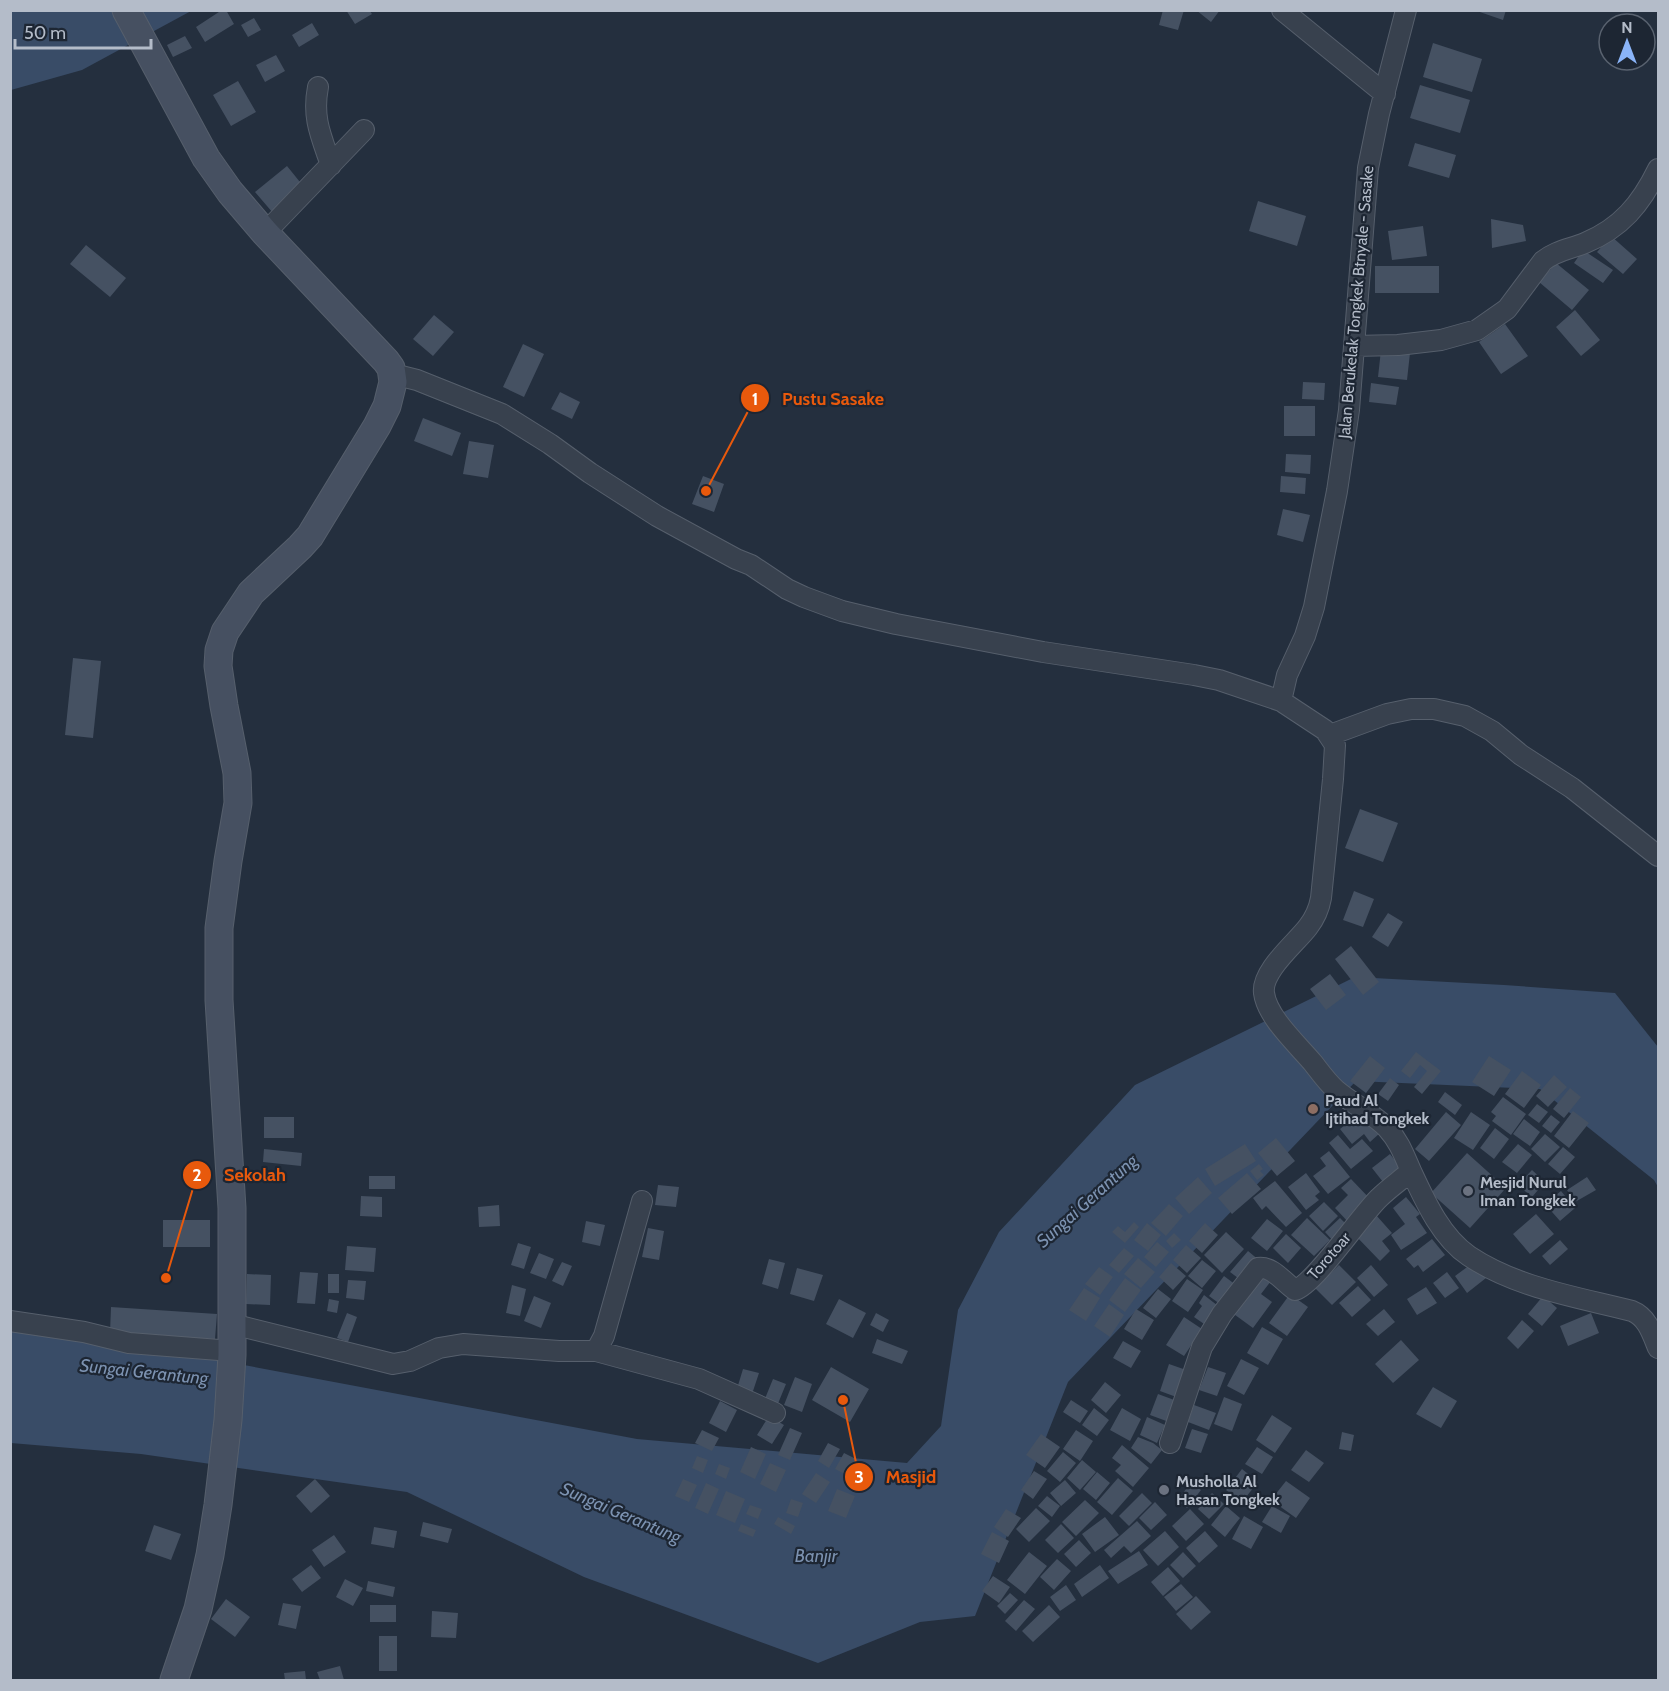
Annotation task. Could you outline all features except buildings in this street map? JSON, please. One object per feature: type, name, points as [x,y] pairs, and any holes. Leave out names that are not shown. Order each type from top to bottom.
[{"type":"street","points":[[126,10],[206,158],[230,192],[265,233],[386,360],[393,374],[387,406],[377,426],[310,536],[251,593],[225,632],[219,650],[218,666],[237,773],[238,803],[219,928],[219,1000],[232,1208],[232,1353],[228,1420],[210,1555],[198,1609],[174,1680]]},
{"type":"street","points":[[1282,10],[1385,94]]},
{"type":"street","name":"Jalan Berukelak Tongkek Btnyale - Sasake","points":[[1281,701],[1287,675],[1305,636],[1324,563],[1347,428],[1368,168],[1406,10]]},
{"type":"street","points":[[318,87],[315,102],[316,118],[331,165]]},
{"type":"street","points":[[265,233],[364,130]]},
{"type":"street","points":[[1354,346],[1398,345],[1441,340],[1477,330],[1507,309],[1550,255],[1585,243],[1609,231],[1623,220],[1647,192],[1659,169]]},
{"type":"street","points":[[393,374],[417,380],[502,414],[647,510],[804,597],[842,611],[896,624],[1043,652],[1219,680],[1281,701],[1325,730],[1330,735],[1335,748],[1319,906],[1309,927],[1264,981],[1268,1007],[1336,1090],[1385,1126],[1397,1140],[1425,1200],[1452,1242],[1485,1265],[1535,1287],[1640,1314],[1659,1348]]},
{"type":"street","points":[[1330,735],[1387,714],[1411,709],[1434,709],[1465,716],[1492,731],[1521,755],[1572,788],[1659,856]]},
{"type":"street","name":"Torotoar","points":[[1170,1443],[1202,1347],[1222,1314],[1258,1268],[1264,1267],[1272,1271],[1295,1290],[1300,1288],[1379,1198],[1411,1171]]},
{"type":"street","points":[[596,1351],[604,1336],[642,1201]]},
{"type":"street","points":[[10,1321],[84,1332],[129,1343],[232,1353]]},
{"type":"street","points":[[232,1324],[393,1364],[410,1361],[439,1348],[463,1344],[559,1352],[596,1351],[699,1379],[775,1413]]},
{"type":"water","points":[[11,11],[191,11],[82,70],[11,90]]},
{"type":"water","name":"Banjir","points":[[1355,977],[1615,993],[1658,1047],[1658,1187],[1654,1180],[1540,1089],[1356,1081],[1068,1382],[975,1616],[920,1622],[818,1663],[584,1577],[407,1492],[141,1454],[11,1443],[10,1321],[637,1439],[907,1463],[941,1426],[958,1310],[999,1232],[1135,1085]]},
{"type":"place","name":"Pustu Sasake","points":[[706,491]]},
{"type":"place","name":"Paud Al Ijtihad Tongkek","points":[[1313,1109]]},
{"type":"place","name":"Mesjid Nurul Iman Tongkek","points":[[1468,1191]]},
{"type":"place","name":"Sekolah","points":[[166,1278]]},
{"type":"place","name":"Masjid","points":[[843,1400]]},
{"type":"place","name":"Musholla Al Hasan Tongkek","points":[[1164,1490]]},
{"type":"water label","name":"Sungai Gerantung","points":[[1087,1201]]},
{"type":"water label","name":"Sungai Gerantung","points":[[144,1372]]},
{"type":"water label","name":"Sungai Gerantung","points":[[621,1513]]}]
